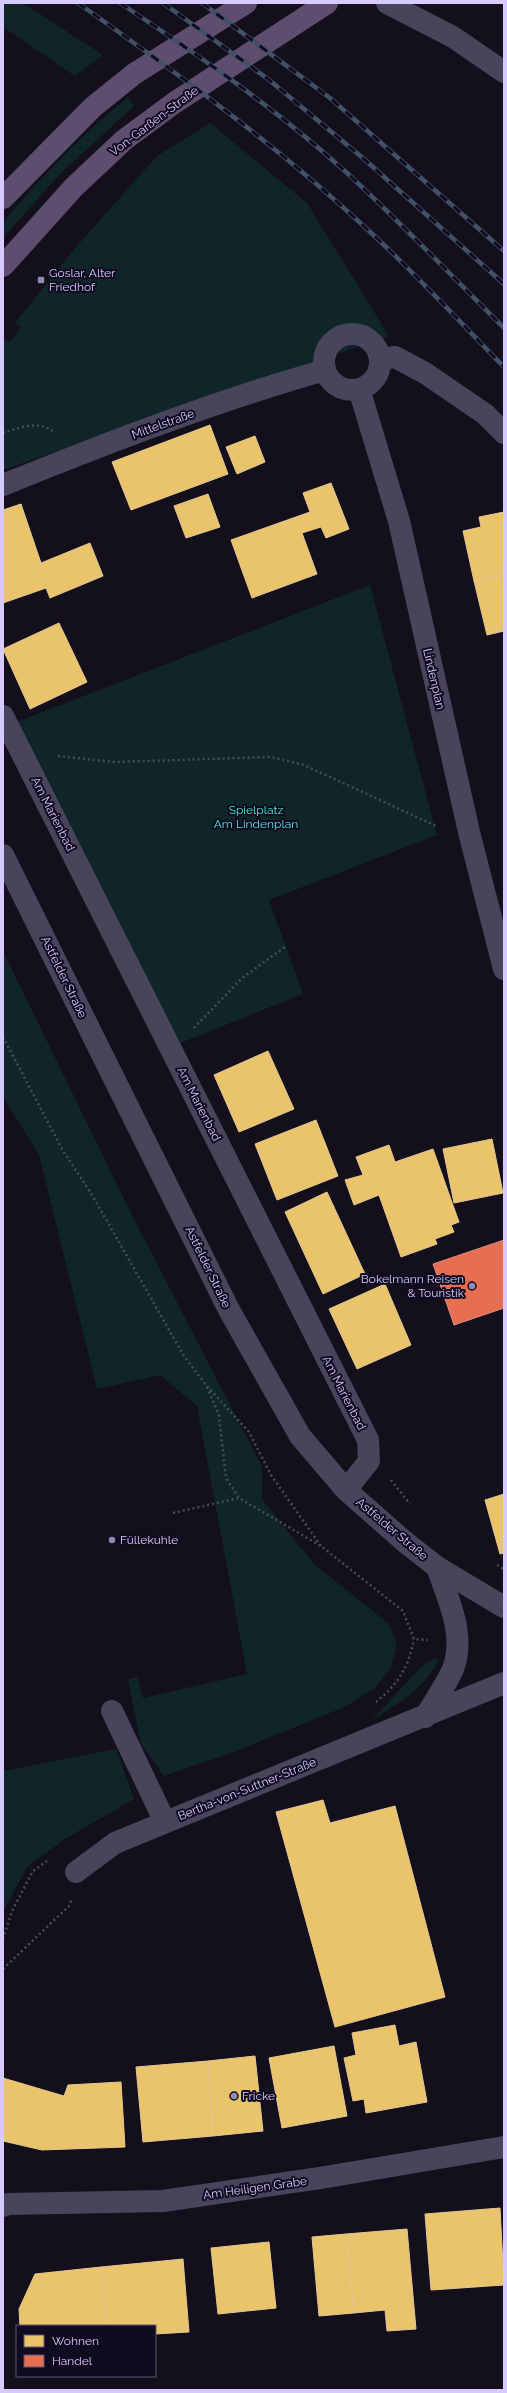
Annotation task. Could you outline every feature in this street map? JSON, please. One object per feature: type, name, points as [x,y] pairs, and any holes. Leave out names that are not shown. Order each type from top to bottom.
[{"type":"main road","points":[[3,198],[93,107],[128,79],[246,3]]},
{"type":"main road","name":"Von-Garßen-Straße","points":[[3,266],[74,186],[124,140],[174,103],[327,3]]},
{"type":"street","points":[[387,3],[454,37],[504,72]]},
{"type":"street","points":[[347,334],[358,335],[369,340],[376,348],[380,359],[377,376],[370,384],[359,389],[349,390],[338,386],[330,379],[325,370],[325,358],[328,347],[336,339],[347,334]]},
{"type":"street","points":[[380,359],[395,357],[425,373],[485,414],[504,433]]},
{"type":"street","name":"Mittelstraße","points":[[3,485],[73,456],[264,387],[325,370]]},
{"type":"street","name":"Lindenplan","points":[[359,389],[398,521],[469,832],[504,969]]},
{"type":"street","name":"Am Marienbad","points":[[3,716],[368,1440],[369,1461],[346,1490]]},
{"type":"street","name":"Astfelder Straße","points":[[3,855],[228,1308],[300,1436],[346,1490],[437,1567],[504,1607]]},
{"type":"street","points":[[425,1717],[453,1669],[458,1642],[454,1614],[437,1567]]},
{"type":"street","name":"Bertha-von-Suttner-Straße","points":[[76,1872],[115,1843],[425,1717],[504,1683]]},
{"type":"street","points":[[112,1711],[165,1822]]},
{"type":"street","name":"Am Heiligen Grabe","points":[[3,2206],[8,2204],[163,2201],[320,2178],[504,2146]]},
{"type":"path","points":[[3,432],[28,425],[50,428],[66,444],[73,456]]},
{"type":"path","points":[[20,749],[61,757],[114,762],[271,757],[304,765],[440,828],[469,832]]},
{"type":"path","points":[[174,1054],[196,1024],[240,979],[286,946]]},
{"type":"path","points":[[3,1037],[62,1149],[92,1195],[184,1356],[206,1385],[249,1432],[271,1475],[321,1546]]},
{"type":"path","points":[[206,1385],[219,1415],[226,1478],[239,1498],[321,1546],[403,1612],[414,1639],[458,1642]]},
{"type":"path","points":[[368,1440],[388,1477],[415,1510]]},
{"type":"path","points":[[173,1513],[239,1498]]},
{"type":"path","points":[[495,1564],[504,1568]]},
{"type":"path","points":[[3,1969],[70,1905],[76,1872]]},
{"type":"green space","points":[[3,3],[23,3],[103,55],[75,76],[3,27]]},
{"type":"green space","points":[[128,97],[134,106],[59,175],[3,238],[3,222],[17,205],[78,141]]},
{"type":"green space","points":[[210,123],[307,203],[389,336],[3,470],[4,338],[10,342],[21,327],[15,323],[76,247],[157,156]]},
{"type":"green space","name":"Spielplatz Am Lindenplan","points":[[370,585],[437,835],[269,900],[303,994],[178,1044],[14,723]]},
{"type":"green space","points":[[3,951],[131,1213],[262,1467],[262,1499],[314,1564],[389,1624],[397,1645],[390,1669],[377,1686],[347,1706],[234,1752],[164,1776],[141,1744],[128,1679],[137,1677],[143,1698],[247,1674],[197,1406],[160,1375],[97,1389],[39,1155],[3,1097]]},
{"type":"green space","points":[[435,1658],[439,1660],[418,1688],[401,1702],[371,1721],[421,1667]]},
{"type":"green space","points":[[116,1749],[134,1799],[65,1839],[27,1867],[3,1912],[3,1771]]},
{"type":"building: Wohnen","points":[[210,425],[228,474],[131,510],[112,462]]},
{"type":"building: Wohnen","points":[[255,436],[265,462],[237,474],[226,447]]},
{"type":"building: Wohnen","points":[[331,483],[349,529],[326,538],[321,527],[302,533],[317,574],[252,598],[231,540],[310,512],[303,493]]},
{"type":"building: Wohnen","points":[[208,494],[220,527],[186,538],[174,506]]},
{"type":"building: Wohnen","points":[[21,504],[41,563],[90,543],[103,576],[50,598],[46,588],[3,603],[3,510]]},
{"type":"building: Wohnen","points":[[504,512],[504,575],[474,581],[463,531],[481,527],[479,517]]},
{"type":"building: Wohnen","points":[[504,575],[504,631],[487,635],[474,581]]},
{"type":"building: Wohnen","points":[[59,623],[87,682],[30,709],[3,649]]},
{"type":"building: Wohnen","points":[[268,1051],[294,1109],[239,1132],[214,1075]]},
{"type":"building: Wohnen","points":[[316,1120],[338,1176],[277,1200],[255,1144]]},
{"type":"building: Wohnen","points":[[492,1139],[503,1193],[454,1203],[443,1149]]},
{"type":"building: Wohnen","points":[[389,1145],[395,1162],[433,1149],[459,1222],[451,1225],[454,1232],[435,1239],[437,1244],[401,1257],[379,1195],[354,1205],[345,1180],[363,1175],[356,1157]]},
{"type":"building: Wohnen","points":[[327,1192],[365,1274],[323,1294],[285,1212]]},
{"type":"building: Wohnen","points":[[385,1284],[411,1345],[357,1369],[329,1309]]},
{"type":"building: Wohnen","points":[[504,1494],[504,1553],[500,1554],[485,1500]]},
{"type":"building: Wohnen","points":[[323,1800],[330,1823],[395,1806],[445,1997],[335,2027],[276,1812]]},
{"type":"building: Wohnen","points":[[395,2025],[399,2046],[416,2042],[427,2102],[366,2113],[364,2099],[353,2101],[344,2058],[356,2055],[352,2033]]},
{"type":"building: Wohnen","points":[[334,2046],[347,2116],[282,2128],[269,2058]]},
{"type":"building: Wohnen","name":"Fricke","points":[[255,2056],[263,2131],[213,2136],[208,2061]]},
{"type":"building: Wohnen","points":[[208,2061],[213,2136],[143,2142],[136,2067]]},
{"type":"building: Wohnen","points":[[3,2078],[64,2096],[68,2085],[121,2082],[125,2147],[42,2150],[3,2141]]},
{"type":"building: Wohnen","points":[[500,2208],[504,2285],[431,2290],[425,2214]]},
{"type":"building: Wohnen","points":[[407,2229],[416,2329],[387,2331],[385,2310],[354,2313],[346,2234]]},
{"type":"building: Wohnen","points":[[346,2234],[354,2313],[319,2316],[312,2237]]},
{"type":"building: Wohnen","points":[[269,2242],[276,2308],[218,2314],[211,2248]]},
{"type":"building: Wohnen","points":[[183,2259],[189,2332],[156,2334],[156,2325],[107,2325],[101,2267]]},
{"type":"building: Wohnen","points":[[101,2267],[107,2325],[20,2325],[19,2309],[35,2274]]},
{"type":"building: Handel","name":"Bokelmann Reisen & Touristik","points":[[504,1240],[504,1308],[454,1325],[433,1264]]},
{"type":"railway","points":[[78,3],[190,84],[299,169],[385,246],[504,367]]},
{"type":"railway","points":[[120,3],[237,84],[321,150],[387,211],[504,328]]},
{"type":"railway","points":[[163,3],[268,79],[364,159],[504,284]]},
{"type":"railway","points":[[202,3],[330,98],[504,251]]},
{"type":"place","name":"Goslar, Alter Friedhof","points":[[41,280]]},
{"type":"place","name":"Bokelmann Reisen & Touristik","points":[[472,1286]]},
{"type":"place","name":"Füllekuhle","points":[[112,1540]]},
{"type":"place","name":"Fricke","points":[[234,2096]]}]
